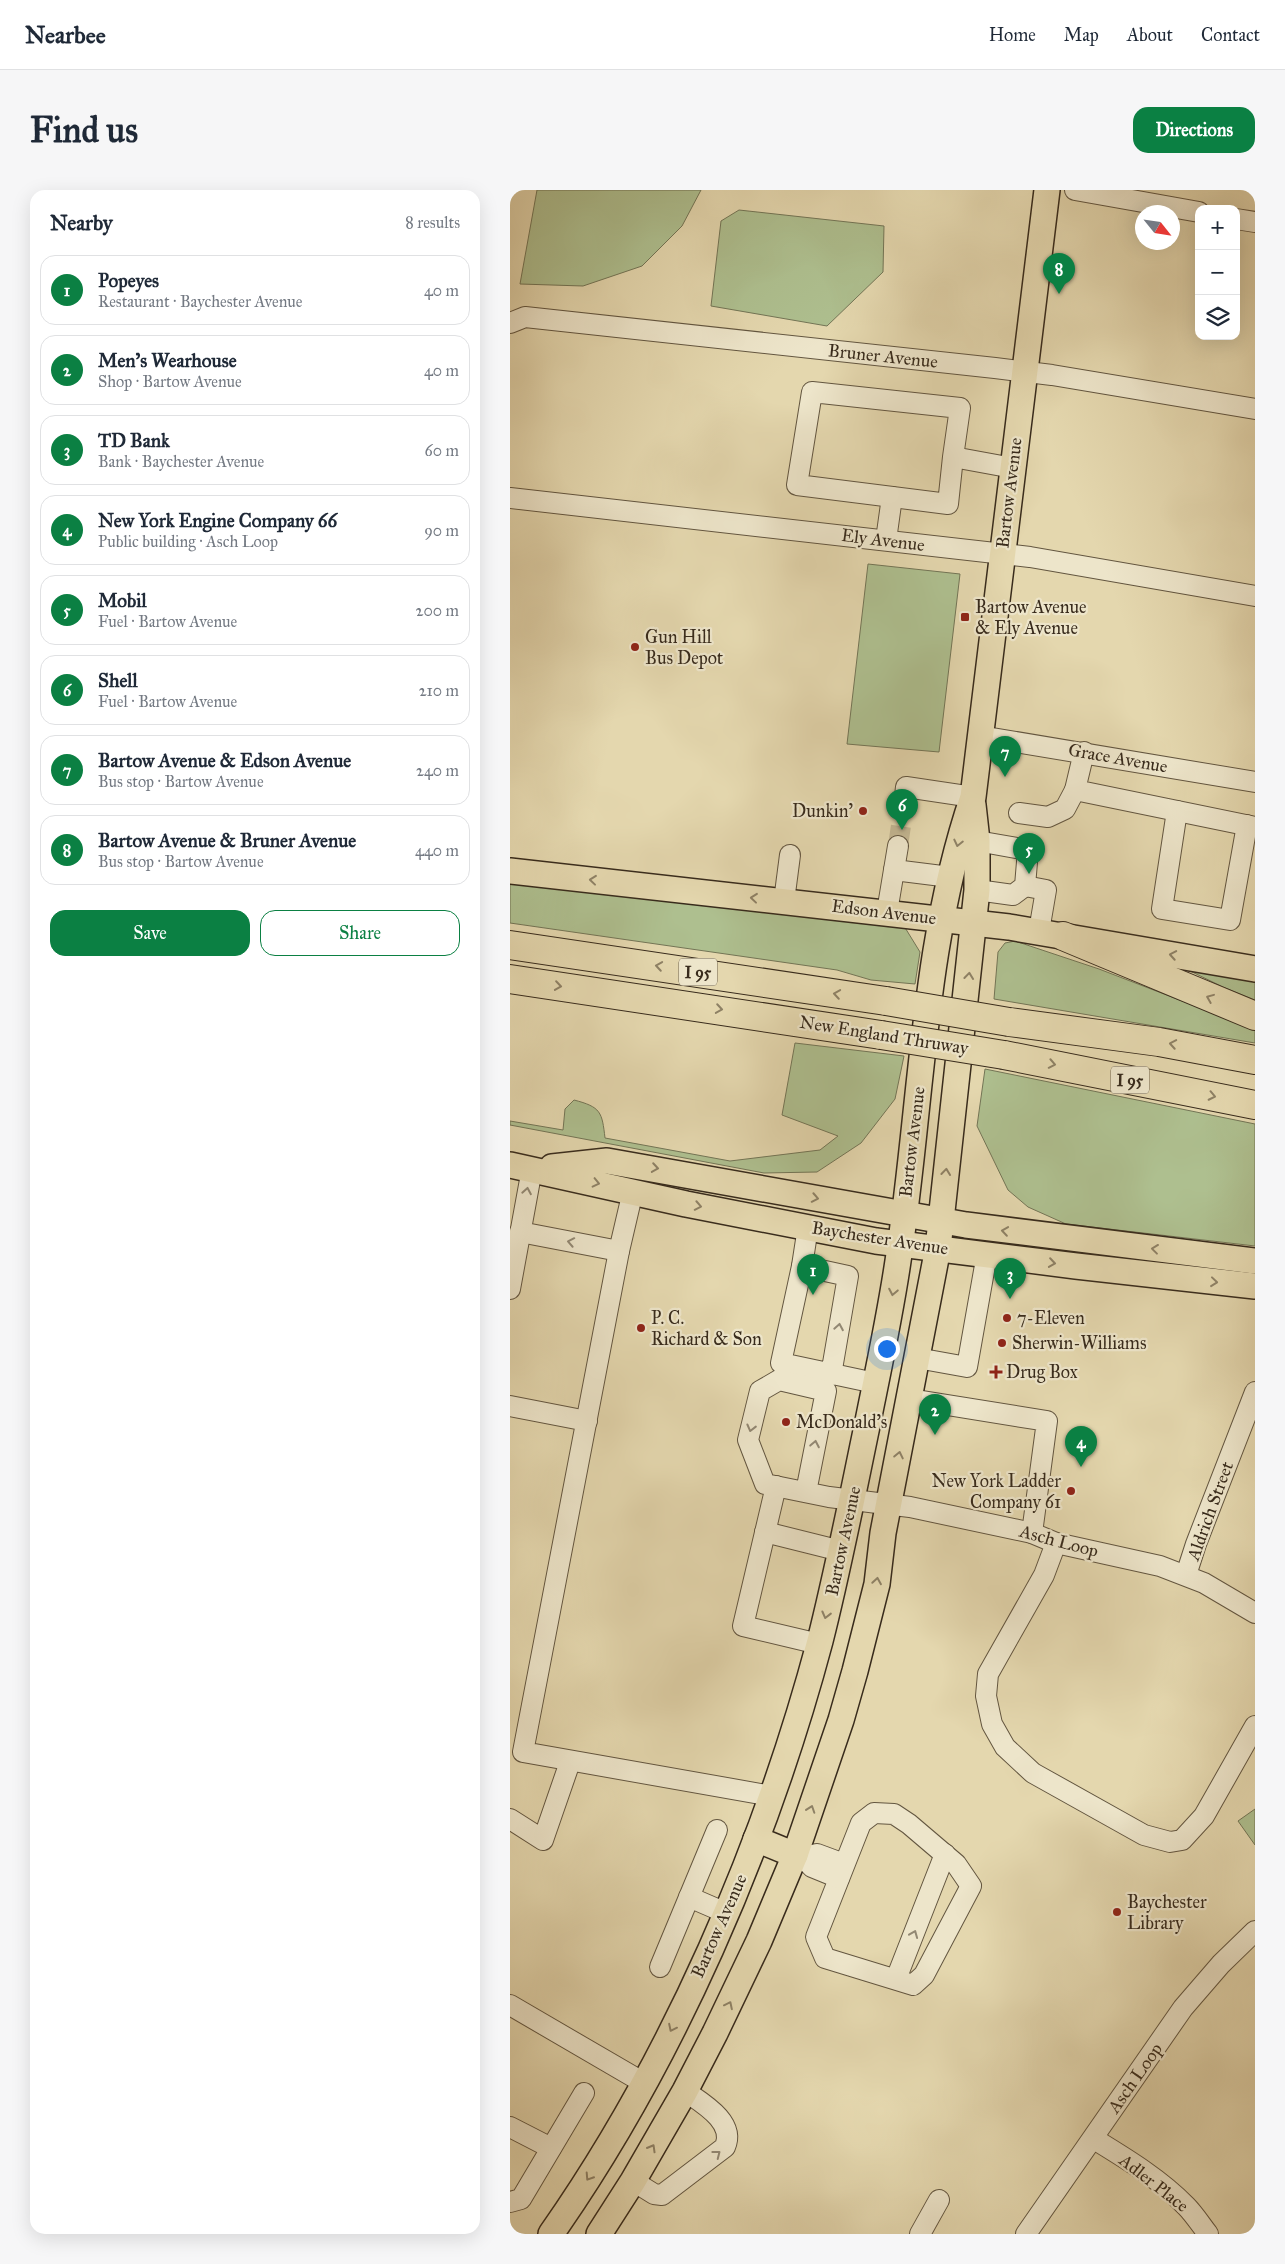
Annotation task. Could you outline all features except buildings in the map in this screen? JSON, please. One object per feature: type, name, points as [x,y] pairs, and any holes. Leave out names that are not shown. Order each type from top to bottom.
[{"type":"highway","points":[[1051,934],[1255,1016]]},
{"type":"highway","name":"New England Thruway","points":[[510,945],[886,1001],[1009,1022],[1159,1042],[1255,1060]]},
{"type":"highway","name":"New England Thruway","points":[[510,979],[1004,1054],[1255,1105]]},
{"type":"main road","name":"Bartow Avenue","points":[[599,2234],[633,2181],[685,2091],[735,1993],[799,1856],[841,1720],[877,1584],[883,1533],[938,1248],[975,923],[977,840],[973,797],[1046,190]]},
{"type":"main road","name":"Bartow Avenue","points":[[551,2234],[592,2171],[644,2083],[678,2017],[726,1913],[772,1796],[819,1644],[852,1499],[900,1244],[935,949],[959,837],[973,797]]},
{"type":"main road","name":"Edson Avenue","points":[[510,871],[1009,927],[1255,969]]},
{"type":"main road","name":"Baychester Avenue","points":[[521,1167],[607,1161],[941,1221],[1088,1242],[1255,1261]]},
{"type":"main road","name":"Baychester Avenue","points":[[521,1167],[633,1192],[900,1244],[1255,1286]]},
{"type":"main road","points":[[756,1840],[799,1856]]},
{"type":"street","points":[[1075,190],[1195,211]]},
{"type":"street","points":[[1240,220],[1255,222]]},
{"type":"street","name":"Bruner Avenue","points":[[510,323],[525,317],[1024,371],[1255,410]]},
{"type":"street","points":[[812,392],[960,408],[953,457],[948,504],[797,485],[812,392]]},
{"type":"street","points":[[953,457],[1013,468]]},
{"type":"street","points":[[886,540],[892,497]]},
{"type":"street","name":"Ely Avenue","points":[[510,498],[1036,558],[1255,596]]},
{"type":"street","name":"Grace Avenue","points":[[980,736],[1255,782]]},
{"type":"street","points":[[1019,812],[1048,817],[1065,809],[1075,790],[1084,752]]},
{"type":"street","points":[[904,805],[906,787],[973,797]]},
{"type":"street","points":[[1075,790],[1177,810],[1251,826],[1230,920],[1162,909],[1177,810]]},
{"type":"street","points":[[977,840],[1028,850],[1009,927]]},
{"type":"street","points":[[887,912],[898,846]]},
{"type":"street","points":[[784,901],[790,855]]},
{"type":"street","points":[[894,870],[950,877]]},
{"type":"street","points":[[977,890],[1046,890],[1051,934]]},
{"type":"street","points":[[511,1277],[521,1167]]},
{"type":"street","points":[[633,1192],[619,1251],[523,1752],[570,1762],[772,1796]]},
{"type":"street","points":[[516,1227],[619,1251]]},
{"type":"street","points":[[808,1227],[802,1266],[781,1363],[875,1383]]},
{"type":"street","points":[[918,1358],[967,1368],[987,1254]]},
{"type":"street","points":[[802,1266],[848,1276],[831,1375]]},
{"type":"street","points":[[806,1492],[826,1391],[779,1380],[760,1391],[748,1440],[770,1485],[765,1532],[743,1626],[819,1644]]},
{"type":"street","name":"Aldrich Street","points":[[1186,1575],[1196,1544],[1255,1392]]},
{"type":"street","points":[[910,1399],[1047,1421],[1032,1533]]},
{"type":"street","points":[[510,1406],[587,1421]]},
{"type":"street","name":"Asch Loop","points":[[770,1485],[852,1499],[889,1503],[1032,1533],[1056,1543],[1127,1558],[1186,1575],[1255,1613]]},
{"type":"street","points":[[765,1532],[841,1551]]},
{"type":"street","points":[[1056,1543],[1044,1575],[988,1674],[986,1696],[992,1724],[1005,1747],[1033,1773],[1144,1834],[1170,1842],[1182,1840],[1204,1816],[1255,1726]]},
{"type":"street","points":[[510,1820],[543,1840],[570,1762]]},
{"type":"street","points":[[874,1813],[894,1814],[945,1854],[956,1864],[971,1886],[924,1976],[913,1984],[825,1958],[816,1936],[861,1823],[874,1813]]},
{"type":"street","points":[[660,1967],[717,1830]]},
{"type":"street","points":[[896,1979],[945,1854]]},
{"type":"street","points":[[799,1856],[812,1867],[842,1871]]},
{"type":"street","points":[[689,1897],[726,1913]]},
{"type":"street","name":"Asch Loop","points":[[1026,2234],[1094,2139],[1183,2008],[1221,1964],[1255,1932]]},
{"type":"street","points":[[510,2005],[644,2083]]},
{"type":"street","points":[[633,2181],[654,2194],[662,2194],[725,2147],[728,2138],[723,2124],[712,2111],[685,2091]]},
{"type":"street","points":[[510,2202],[521,2199],[584,2094]]},
{"type":"street","points":[[510,2127],[551,2148]]},
{"type":"street","name":"Adler Place","points":[[1094,2139],[1124,2157],[1176,2196],[1188,2207],[1208,2234]]},
{"type":"street","points":[[920,2234],[939,2200]]},
{"type":"green space","points":[[537,190],[701,190],[682,226],[642,266],[583,286],[520,284]]},
{"type":"green space","points":[[739,210],[884,226],[883,272],[827,326],[711,306],[721,221]]},
{"type":"green space","points":[[868,564],[960,574],[939,752],[847,744]]},
{"type":"green space","points":[[510,883],[904,926],[920,952],[915,984],[871,980],[837,970],[510,923]]},
{"type":"green space","points":[[1015,941],[1099,969],[1255,1029],[1255,1043],[994,999],[998,952],[1005,943]]},
{"type":"green space","points":[[1188,970],[1255,981],[1255,1000],[1223,987]]},
{"type":"green space","points":[[795,1043],[904,1056],[895,1099],[861,1143],[817,1172],[764,1173],[510,1125],[510,1121],[563,1130],[565,1109],[574,1100],[595,1108],[603,1122],[605,1138],[730,1161],[820,1150],[838,1136],[782,1115]]},
{"type":"green space","points":[[985,1069],[1255,1124],[1255,1246],[1066,1224],[1028,1207],[1008,1190],[977,1126]]},
{"type":"green space","points":[[1255,1809],[1255,1845],[1238,1821]]},
{"type":"tunnel","points":[[898,846],[904,805]]},
{"type":"place","name":"Bartow Avenue & Bruner Avenue","points":[[1059,294]]},
{"type":"place","name":"Bartow Avenue & Ely Avenue","points":[[965,617]]},
{"type":"place","name":"Gun Hill Bus Depot","points":[[635,647]]},
{"type":"place","name":"Bartow Avenue & Edson Avenue","points":[[1005,777]]},
{"type":"place","name":"Dunkin'","points":[[863,811]]},
{"type":"place","name":"Shell","points":[[902,830]]},
{"type":"place","name":"Mobil","points":[[1029,874]]},
{"type":"place","name":"Popeyes","points":[[813,1295]]},
{"type":"place","name":"TD Bank","points":[[1010,1299]]},
{"type":"place","name":"7-Eleven","points":[[1007,1318]]},
{"type":"place","name":"P. C. Richard & Son","points":[[641,1328]]},
{"type":"place","name":"Sherwin-Williams","points":[[1002,1343]]},
{"type":"place","name":"Drug Box","points":[[996,1372]]},
{"type":"place","name":"McDonald's","points":[[786,1422]]},
{"type":"place","name":"Men's Wearhouse","points":[[935,1435]]},
{"type":"place","name":"New York Engine Company 66","points":[[1081,1467]]},
{"type":"place","name":"New York Ladder Company 61","points":[[1071,1491]]},
{"type":"place","name":"Baychester Library","points":[[1117,1912]]}]
